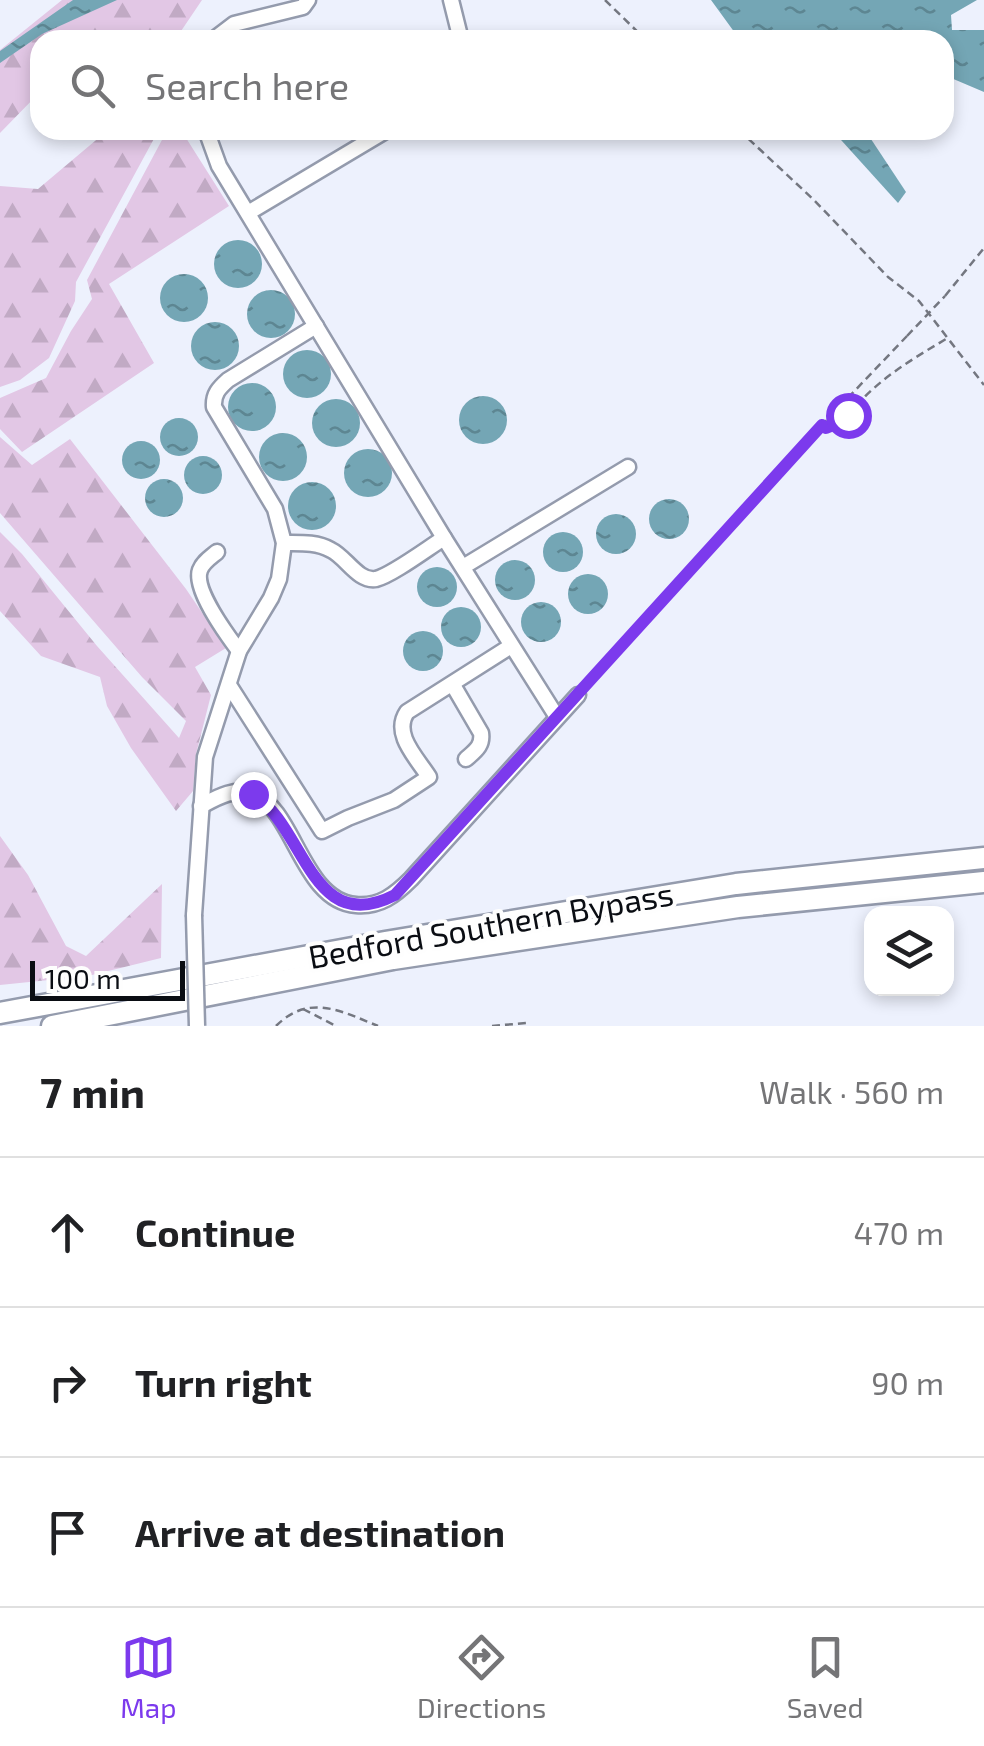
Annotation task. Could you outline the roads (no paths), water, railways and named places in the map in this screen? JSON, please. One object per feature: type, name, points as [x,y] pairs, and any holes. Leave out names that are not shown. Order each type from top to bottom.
[{"type":"highway","name":"Bedford Southern Bypass","points":[[0,1013],[385,942],[717,887],[984,858]]},
{"type":"highway","name":"Bedford Southern Bypass","points":[[52,1026],[393,959],[738,907],[984,882]]},
{"type":"street","points":[[226,30],[234,24],[302,7],[308,0]]},
{"type":"street","points":[[451,0],[458,30]]},
{"type":"street","points":[[210,140],[219,166],[557,718]]},
{"type":"street","points":[[248,213],[371,140]]},
{"type":"street","points":[[197,1026],[194,914],[205,757],[239,651],[279,579],[284,542],[275,509],[214,407],[214,399],[228,380],[316,326]]},
{"type":"street","points":[[463,567],[628,467]]},
{"type":"street","points":[[284,542],[305,542],[332,550],[367,579],[384,576],[444,538]]},
{"type":"street","points":[[217,552],[201,567],[200,585],[239,651]]},
{"type":"street","points":[[228,684],[322,831],[394,800],[429,777],[402,734],[402,719],[407,712],[511,646]]},
{"type":"street","points":[[452,685],[481,733],[479,747],[466,759]]},
{"type":"street","points":[[200,806],[223,795],[253,794],[278,818],[319,883],[333,897],[346,904],[378,903],[395,895],[411,879],[578,695]]},
{"type":"water","points":[[73,0],[117,0],[51,30],[30,30]]},
{"type":"water","points":[[711,0],[977,0],[951,15],[952,30],[733,30]]},
{"type":"water","points":[[30,30],[30,42],[0,63],[0,51]]},
{"type":"water","points":[[954,30],[984,30],[984,92],[954,79]]},
{"type":"water","points":[[841,140],[872,140],[906,192],[898,203]]},
{"type":"water","points":[[238,240],[255,247],[262,264],[255,281],[238,288],[221,281],[214,264],[221,247]]},
{"type":"water","points":[[184,274],[201,281],[208,298],[201,315],[184,322],[167,315],[160,298],[167,281]]},
{"type":"water","points":[[271,290],[288,297],[295,314],[288,331],[271,338],[254,331],[247,314],[254,297]]},
{"type":"water","points":[[215,322],[232,329],[239,346],[232,363],[215,370],[198,363],[191,346],[198,329]]},
{"type":"water","points":[[307,350],[324,357],[331,374],[324,391],[307,398],[290,391],[283,374],[290,357]]},
{"type":"water","points":[[252,383],[269,390],[276,407],[269,424],[252,431],[235,424],[228,407],[235,390]]},
{"type":"water","points":[[483,396],[500,403],[507,420],[500,437],[483,444],[466,437],[459,420],[466,403]]},
{"type":"water","points":[[336,399],[353,406],[360,423],[353,440],[336,447],[319,440],[312,423],[319,406]]},
{"type":"water","points":[[179,418],[193,423],[198,437],[193,451],[179,456],[165,451],[160,437],[165,423]]},
{"type":"water","points":[[283,433],[300,440],[307,457],[300,474],[283,481],[266,474],[259,457],[266,440]]},
{"type":"water","points":[[141,441],[155,446],[160,460],[155,474],[141,479],[127,474],[122,460],[127,446]]},
{"type":"water","points":[[368,449],[385,456],[392,473],[385,490],[368,497],[351,490],[344,473],[351,456]]},
{"type":"water","points":[[203,456],[217,461],[222,475],[217,489],[203,494],[189,489],[184,475],[189,461]]},
{"type":"water","points":[[164,479],[178,484],[183,498],[178,512],[164,517],[150,512],[145,498],[150,484]]},
{"type":"water","points":[[312,482],[329,489],[336,506],[329,523],[312,530],[295,523],[288,506],[295,489]]},
{"type":"water","points":[[669,499],[683,505],[689,519],[683,533],[669,539],[655,533],[649,519],[655,505]]},
{"type":"water","points":[[616,514],[630,520],[636,534],[630,548],[616,554],[602,548],[596,534],[602,520]]},
{"type":"water","points":[[563,532],[577,538],[583,552],[577,566],[563,572],[549,566],[543,552],[549,538]]},
{"type":"water","points":[[515,560],[529,566],[535,580],[529,594],[515,600],[501,594],[495,580],[501,566]]},
{"type":"water","points":[[437,567],[451,573],[457,587],[451,601],[437,607],[423,601],[417,587],[423,573]]},
{"type":"water","points":[[588,574],[602,580],[608,594],[602,608],[588,614],[574,608],[568,594],[574,580]]},
{"type":"water","points":[[541,602],[555,608],[561,622],[555,636],[541,642],[527,636],[521,622],[527,608]]},
{"type":"water","points":[[461,607],[475,613],[481,627],[475,641],[461,647],[447,641],[441,627],[447,613]]},
{"type":"water","points":[[423,631],[437,637],[443,651],[437,665],[423,671],[409,665],[403,651],[409,637]]}]
